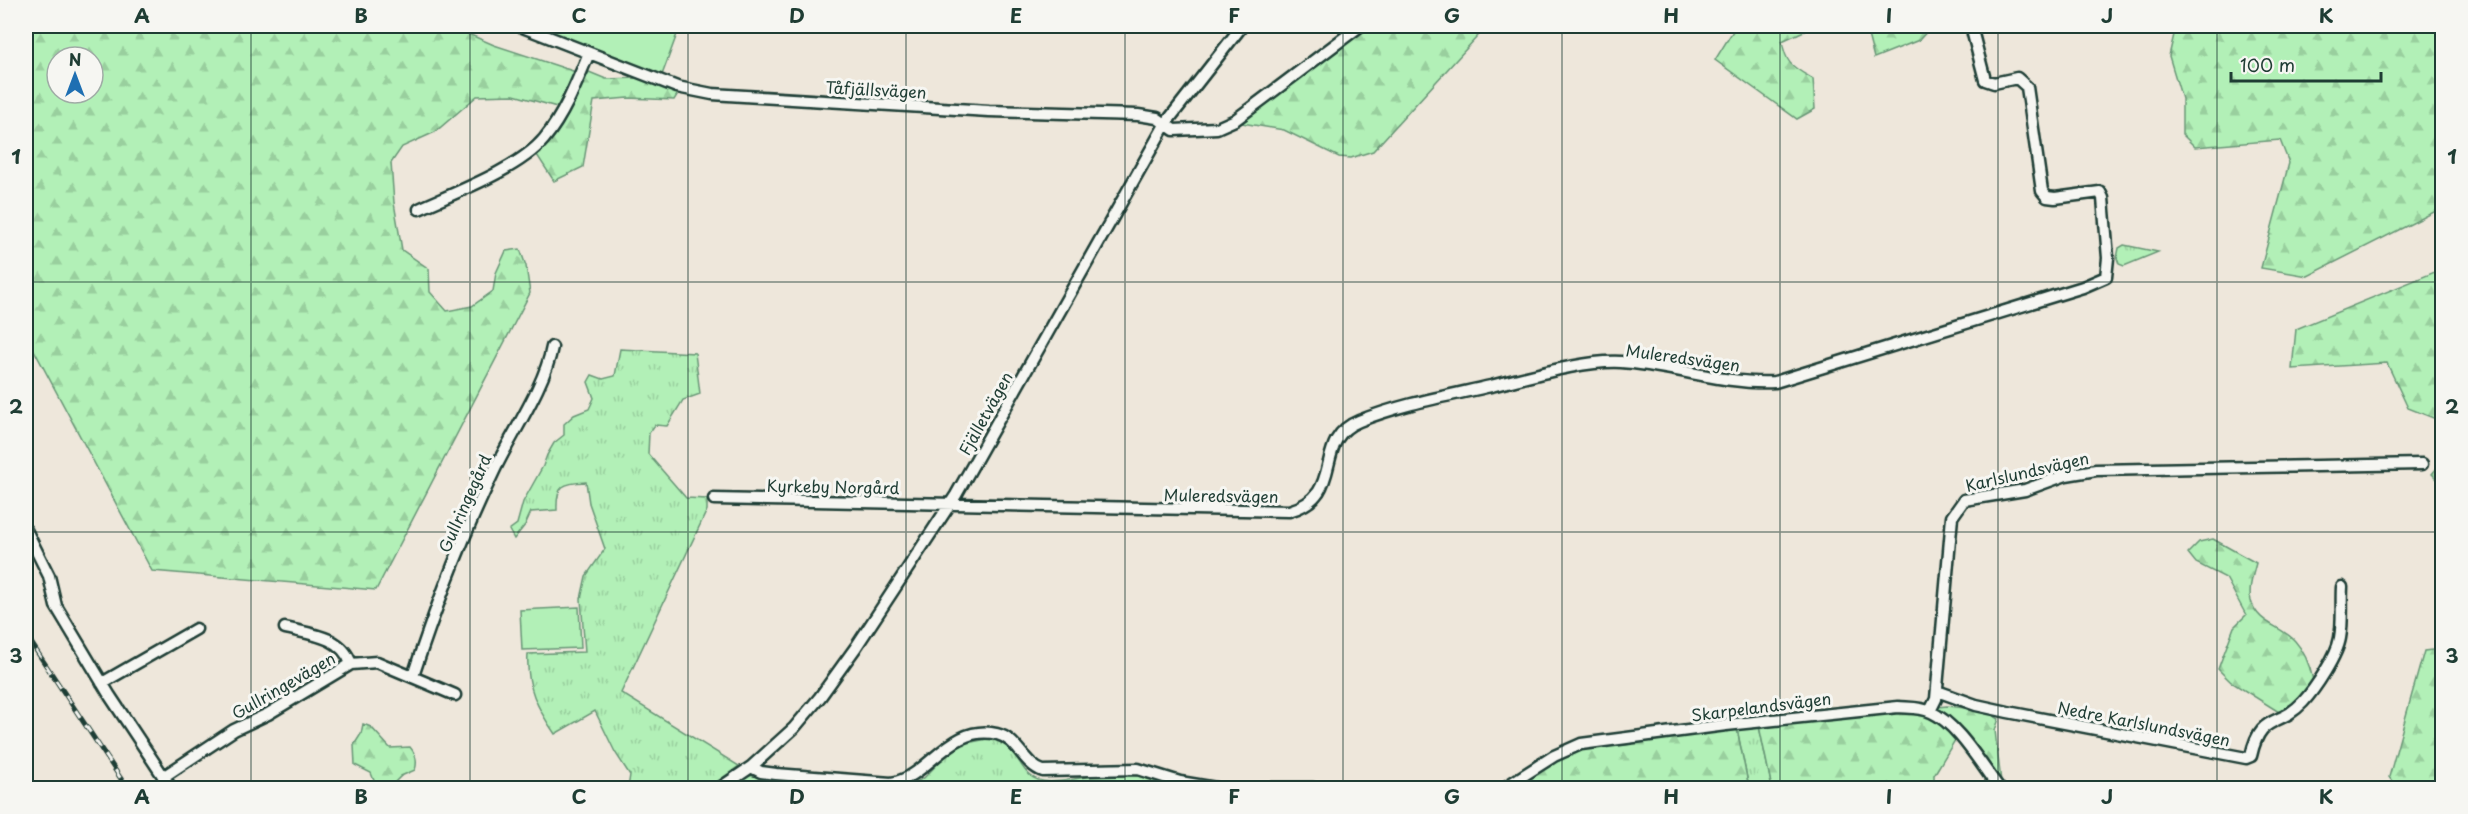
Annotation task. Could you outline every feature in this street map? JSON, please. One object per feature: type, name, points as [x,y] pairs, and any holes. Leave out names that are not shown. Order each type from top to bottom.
[{"type":"street","name":"Tåfjällsvägen","points":[[520,26],[677,87],[712,94],[989,111],[1138,115],[1158,118],[1174,130],[1217,128],[1236,120],[1360,26]]},
{"type":"street","name":"Fjälletvägen","points":[[720,789],[751,766],[794,728],[820,697],[951,504],[1166,123],[1242,26]]},
{"type":"street","name":"Muleredsvägen","points":[[951,504],[1289,511],[1308,504],[1322,487],[1333,444],[1347,425],[1394,409],[1572,368],[1619,362],[1744,381],[1774,382],[2072,290],[2106,277],[2108,258],[2103,198],[2100,192],[2047,197],[2042,190],[2027,87],[2017,78],[1994,83],[1984,80],[1973,34]]},
{"type":"street","points":[[419,209],[511,164],[539,144],[553,127],[590,53]]},
{"type":"street","name":"Gullringegård","points":[[413,676],[467,530],[505,448],[545,374],[552,347]]},
{"type":"street","name":"Karlslundsvägen","points":[[1930,711],[1937,691],[1952,517],[1964,500],[2025,490],[2066,475],[2088,471],[2422,464]]},
{"type":"street","name":"Kyrkeby Norgård","points":[[714,499],[951,504]]},
{"type":"street","points":[[26,530],[49,576],[56,606],[171,789]]},
{"type":"street","name":"Nedre Karlslundsvägen","points":[[1937,691],[1976,705],[2008,712],[2246,758],[2251,756],[2259,731],[2303,702],[2332,657],[2340,637],[2342,587]]},
{"type":"street","name":"Gullringevägen","points":[[163,777],[231,732],[268,714],[351,664],[345,650],[337,644],[285,628]]},
{"type":"street","points":[[102,682],[196,629]]},
{"type":"street","points":[[351,664],[377,662],[455,694]]},
{"type":"street","name":"Skarpelandsvägen","points":[[1504,789],[1554,756],[1581,744],[1871,708],[1898,707],[1930,711]]},
{"type":"street","points":[[1930,711],[1953,728],[1999,789]]},
{"type":"street","points":[[751,766],[761,772],[776,774],[898,783],[913,776],[949,745],[968,737],[987,733],[1007,738],[1029,763],[1043,771],[1133,768],[1180,782],[1216,789]]},
{"type":"street","points":[[1270,789],[1313,789]]},
{"type":"green space","points":[[26,26],[450,26],[494,45],[576,72],[557,107],[514,95],[477,96],[435,132],[402,147],[391,163],[394,203],[402,250],[429,269],[430,292],[447,311],[472,306],[493,291],[496,273],[506,251],[520,249],[526,266],[530,293],[376,590],[152,571],[26,335]]},
{"type":"green space","points":[[528,26],[680,26],[662,75]]},
{"type":"green space","points":[[1364,26],[1487,26],[1373,151],[1351,158],[1339,157],[1284,130],[1242,123]]},
{"type":"green space","points":[[1736,26],[1815,26],[1782,41],[1792,65],[1813,79],[1815,109],[1797,119],[1715,60]]},
{"type":"green space","points":[[1854,26],[1932,26],[1919,40],[1874,58],[1868,35]]},
{"type":"green space","points":[[2176,26],[2442,26],[2442,208],[2308,276],[2261,268],[2289,163],[2280,140],[2195,147],[2182,134],[2182,99],[2169,56]]},
{"type":"green space","points":[[589,72],[606,79],[640,78],[679,92],[674,100],[628,98],[594,101],[583,167],[554,181],[537,155],[561,127]]},
{"type":"green space","points":[[2124,245],[2158,252],[2124,266],[2119,264],[2117,258],[2119,248]]},
{"type":"green space","points":[[2442,269],[2442,484],[2432,474],[2441,463],[2441,421],[2408,408],[2387,363],[2292,369],[2296,329]]},
{"type":"green space","points":[[620,349],[695,353],[700,394],[683,400],[667,426],[655,425],[649,433],[648,454],[686,498],[707,499],[707,510],[621,693],[739,766],[708,788],[628,788],[630,775],[615,752],[595,711],[555,734],[538,706],[531,687],[528,654],[585,652],[581,599],[586,576],[605,549],[589,503],[586,482],[572,483],[563,487],[558,495],[557,510],[531,512],[525,525],[514,539],[509,530],[517,524],[523,502],[547,455],[554,443],[564,435],[564,424],[574,415],[589,409],[594,398],[588,382],[592,375],[603,379],[615,376]]},
{"type":"green space","points":[[2213,539],[2256,563],[2250,592],[2254,609],[2264,620],[2295,641],[2309,664],[2313,680],[2306,694],[2279,712],[2231,682],[2218,669],[2234,627],[2246,615],[2226,578],[2196,563],[2188,553],[2199,542]]},
{"type":"green space","points":[[579,607],[581,648],[522,650],[520,610]]},
{"type":"green space","points":[[2442,646],[2442,788],[2397,788],[2389,777],[2424,651],[2441,649]]},
{"type":"green space","points":[[1947,706],[1984,710],[1999,719],[1995,730],[2001,782],[1961,730],[1934,775],[1934,788],[1772,788],[1759,726]]},
{"type":"green space","points":[[363,724],[371,727],[390,748],[410,747],[416,758],[415,770],[401,776],[389,788],[377,788],[371,773],[355,765],[354,745],[361,734]]},
{"type":"green space","points":[[1759,726],[1772,788],[1749,788],[1737,729]]},
{"type":"green space","points":[[1737,729],[1749,788],[1524,788],[1549,764],[1590,746],[1624,745]]},
{"type":"green space","points":[[992,738],[1008,747],[1025,770],[1038,780],[1054,782],[1121,773],[1187,788],[886,788],[907,787],[924,778],[949,752],[962,744]]},
{"type":"green space","points":[[762,775],[828,780],[886,788],[727,788],[747,776]]},
{"type":"railway","points":[[26,635],[127,788]]}]
